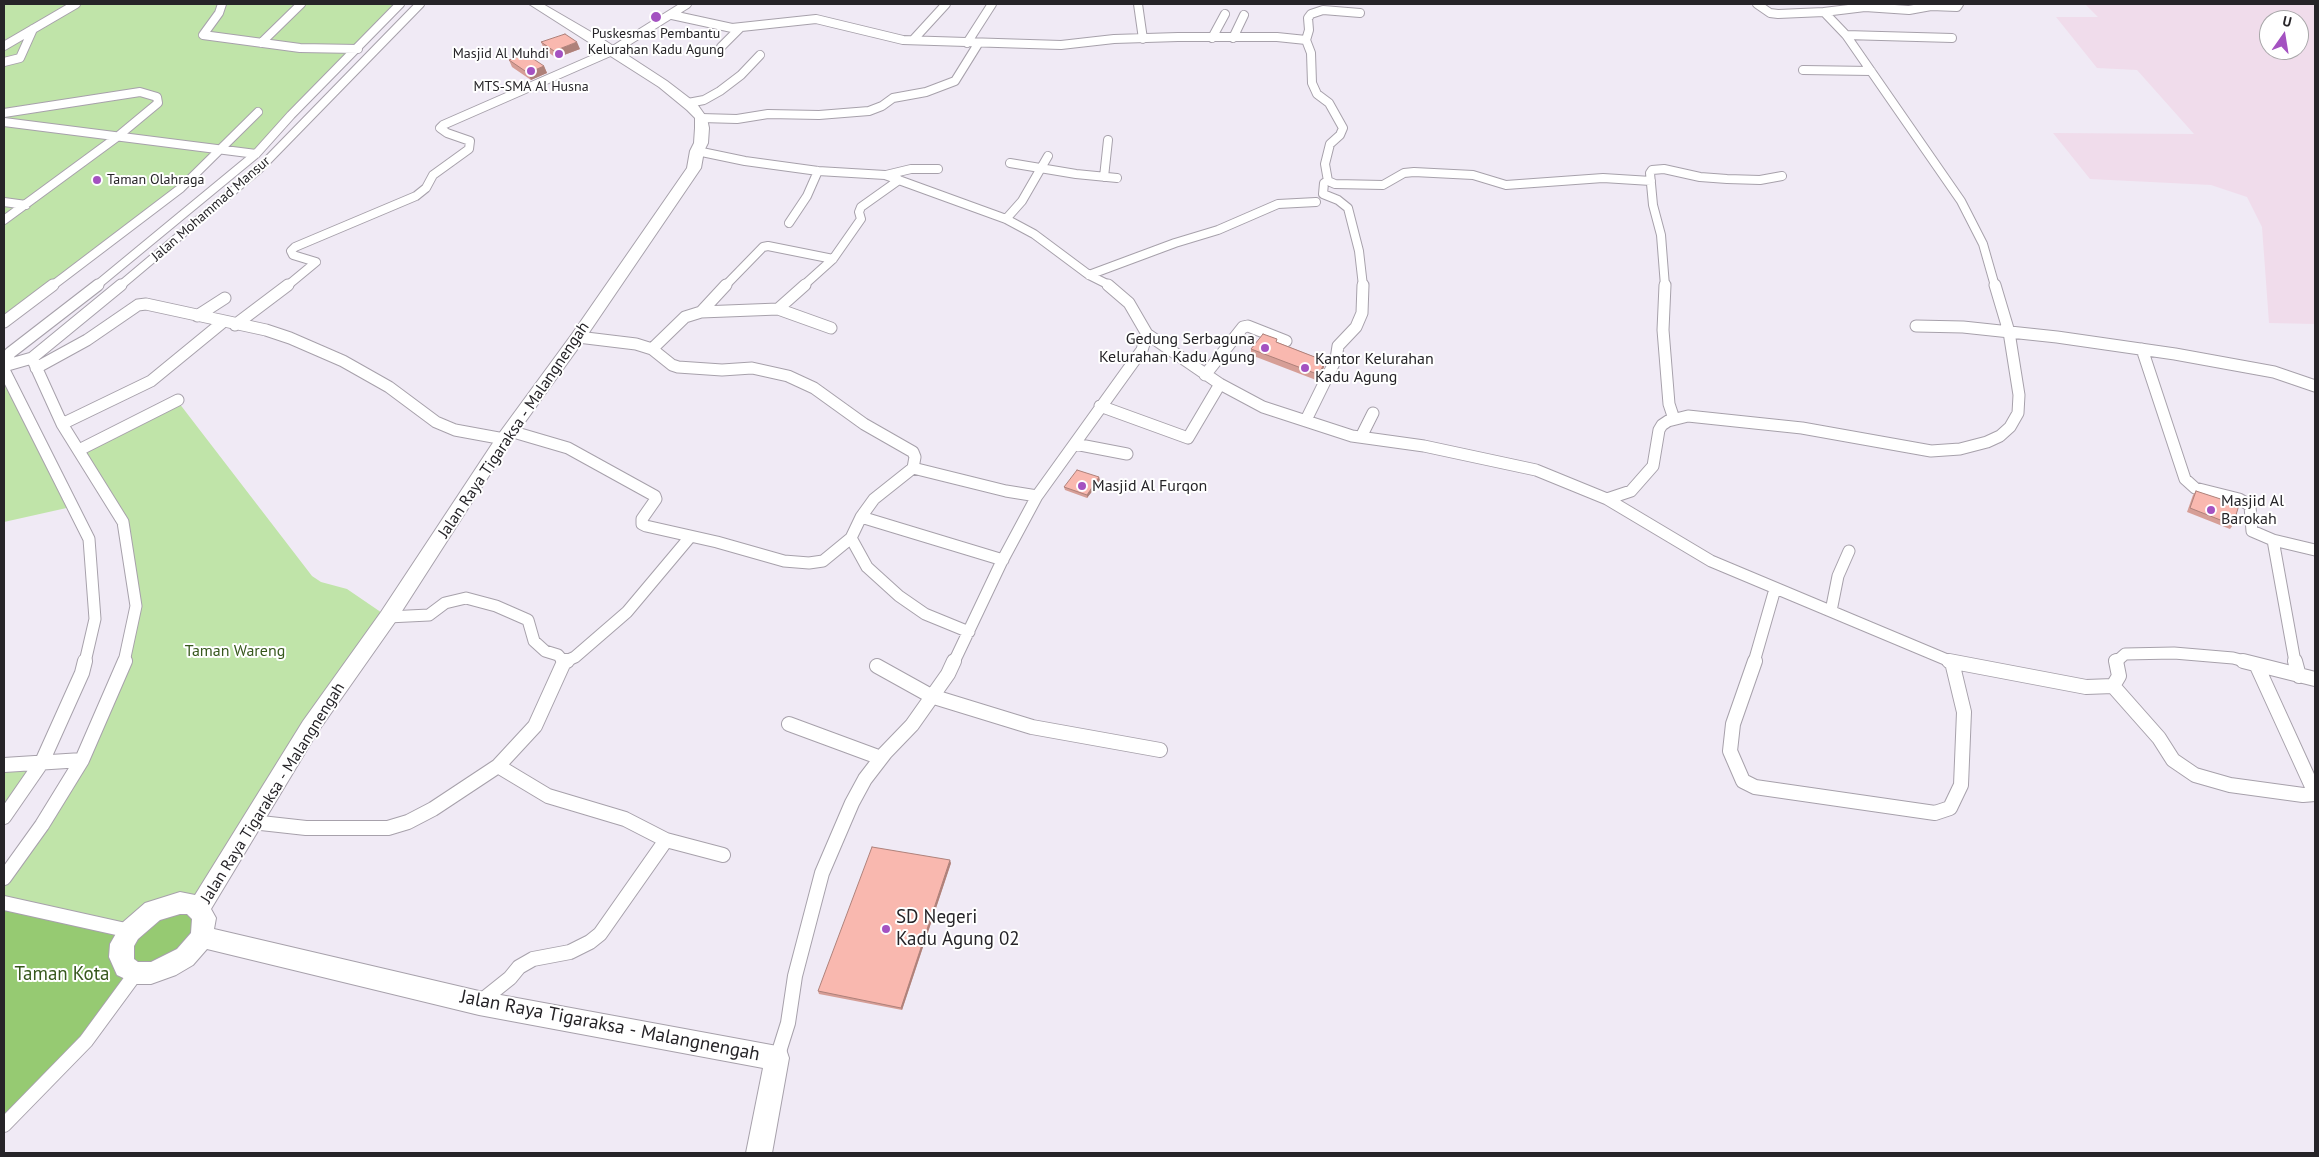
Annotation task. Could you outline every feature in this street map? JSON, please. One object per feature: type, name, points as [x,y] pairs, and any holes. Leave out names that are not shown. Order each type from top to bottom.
[{"type":"main road","points":[[535,4],[678,94],[701,118]]},
{"type":"main road","name":"Jalan Raya Tigaraksa - Malangnengah","points":[[199,909],[310,727],[388,617],[507,435],[578,337],[694,168],[696,151],[701,143],[701,118]]},
{"type":"main road","points":[[180,903],[191,904],[199,909],[204,918],[202,937],[185,957],[168,967],[151,973],[136,972],[125,967],[121,957],[122,944],[130,931],[152,912],[180,903]]},
{"type":"main road","name":"Jalan Raya Tigaraksa - Malangnengah","points":[[202,937],[478,1003],[777,1058],[759,1153]]},
{"type":"street","points":[[4,46],[76,4]]},
{"type":"street","points":[[219,14],[222,4]]},
{"type":"street","points":[[232,4],[219,14],[203,35],[300,48],[358,49]]},
{"type":"street","points":[[261,43],[301,4]]},
{"type":"street","name":"Jalan Mohammad Mansur","points":[[4,367],[10,353],[124,264],[256,154],[291,115],[358,49],[400,4]]},
{"type":"street","name":"Jalan Mohammad Mansur","points":[[34,363],[259,169],[420,4]]},
{"type":"street","points":[[235,325],[316,262],[293,255],[292,251],[295,247],[306,240],[416,196],[426,188],[433,175],[469,150],[470,141],[447,133],[440,128],[444,124],[612,51],[687,4]]},
{"type":"street","points":[[913,40],[946,4]]},
{"type":"street","points":[[968,43],[992,4]]},
{"type":"street","points":[[1138,4],[1143,38]]},
{"type":"street","points":[[1757,4],[1770,13],[1799,14],[1824,12],[1862,5],[1909,10],[1931,6],[1956,7],[1959,4]]},
{"type":"street","points":[[1788,4],[1799,14]]},
{"type":"street","points":[[1328,181],[1325,164],[1330,144],[1340,135],[1343,128],[1329,104],[1317,94],[1312,84],[1311,52],[1306,40],[1309,30],[1308,18],[1312,14],[1324,10],[1360,13]]},
{"type":"street","points":[[1607,499],[1631,491],[1653,466],[1659,430],[1662,425],[1688,416],[1802,428],[1931,451],[1974,446],[2000,436],[2010,427],[2018,413],[2019,395],[2009,332],[1983,244],[1961,201],[1846,35],[1824,12]]},
{"type":"street","points":[[1212,38],[1224,14]]},
{"type":"street","points":[[672,15],[717,26],[740,28],[816,19],[882,36],[978,44],[1061,45],[1143,38],[1277,37],[1306,40]]},
{"type":"street","points":[[1234,38],[1244,15]]},
{"type":"street","points":[[721,47],[740,28]]},
{"type":"street","points":[[4,62],[20,58],[33,29]]},
{"type":"street","points":[[1846,35],[1952,38]]},
{"type":"street","points":[[701,118],[737,119],[768,114],[838,114],[869,111],[882,106],[893,98],[926,92],[955,81],[978,44]]},
{"type":"street","points":[[688,103],[704,100],[720,91],[741,75],[760,55]]},
{"type":"street","points":[[1803,70],[1871,71]]},
{"type":"street","points":[[4,113],[140,92],[157,97],[158,103],[4,220]]},
{"type":"street","points":[[4,322],[161,204],[192,178],[258,112]]},
{"type":"street","points":[[4,122],[256,154]]},
{"type":"street","points":[[1104,177],[1108,140]]},
{"type":"street","points":[[696,151],[818,171],[885,175],[1006,219],[1034,234],[1089,275],[1113,287],[1129,303],[1147,334],[1205,375],[1263,407],[1306,420],[1316,425],[1361,437],[1424,446],[1536,470],[1607,499],[1711,561],[1952,662],[2086,686],[2113,686],[2159,738],[2173,760],[2195,774],[2230,785],[2302,795],[2315,793],[2257,666]]},
{"type":"street","points":[[1006,219],[1022,201],[1048,156]]},
{"type":"street","points":[[1010,163],[1118,178]]},
{"type":"street","points":[[885,175],[911,169],[938,169]]},
{"type":"street","points":[[1674,420],[1669,404],[1663,330],[1665,284],[1662,235],[1653,205],[1650,173],[1657,169],[1674,170],[1700,177],[1727,180],[1760,180],[1782,176]]},
{"type":"street","points":[[789,223],[807,196],[818,171]]},
{"type":"street","points":[[1328,181],[1335,184],[1355,186],[1382,186],[1404,173],[1436,172],[1474,175],[1506,185],[1603,178],[1651,181]]},
{"type":"street","points":[[778,309],[832,260],[861,219],[859,212],[861,206],[899,180]]},
{"type":"street","points":[[1306,420],[1336,359],[1338,346],[1356,327],[1362,313],[1364,295],[1359,251],[1348,208],[1338,200],[1323,194],[1324,183],[1328,181]]},
{"type":"street","points":[[4,202],[26,205]]},
{"type":"street","points":[[1089,275],[1175,243],[1218,230],[1278,204],[1287,202],[1316,202]]},
{"type":"street","points":[[701,312],[706,304],[763,247],[768,246],[832,260]]},
{"type":"street","points":[[196,316],[225,298]]},
{"type":"street","points":[[4,817],[42,762],[82,673],[95,619],[88,539],[4,367],[34,363],[87,340],[138,305],[146,304],[274,332],[344,361],[389,387],[421,412],[448,427],[480,436],[507,435],[568,448],[656,496],[656,499],[642,519],[642,524],[670,533],[717,542],[762,557],[784,562],[809,563],[823,561],[851,538],[861,517],[874,499],[913,468],[914,458],[912,452],[906,447],[864,424],[814,388],[797,380],[772,371],[752,368],[722,370],[678,367],[672,365],[652,349],[636,344],[578,337]]},
{"type":"street","points":[[652,349],[685,317],[701,312],[778,309],[831,328]]},
{"type":"street","points":[[62,424],[151,380],[223,322]]},
{"type":"street","points":[[1205,375],[1222,357],[1244,327],[1248,326],[1286,341]]},
{"type":"street","points":[[1916,326],[1963,327],[2142,349],[2274,372],[2315,386]]},
{"type":"street","points":[[777,1058],[788,1023],[795,976],[806,927],[822,873],[852,803],[881,758],[912,725],[948,674],[1003,560],[1037,496],[1142,350],[1147,334]]},
{"type":"street","points":[[2142,349],[2185,480],[2195,488],[2239,499],[2250,506],[2252,531],[2273,540],[2315,550]]},
{"type":"street","points":[[4,878],[42,825],[82,760],[124,660],[136,606],[123,522],[62,424],[34,363]]},
{"type":"street","points":[[1100,406],[1188,438],[1220,384]]},
{"type":"street","points":[[78,450],[178,400]]},
{"type":"street","points":[[1361,437],[1373,413]]},
{"type":"street","points":[[1075,444],[1127,454]]},
{"type":"street","points":[[913,468],[1006,491],[1037,496]]},
{"type":"street","points":[[861,517],[1003,560]]},
{"type":"street","points":[[252,822],[306,828],[388,828],[433,809],[498,766],[534,726],[564,662],[575,657],[627,612],[690,537]]},
{"type":"street","points":[[851,538],[867,568],[893,591],[925,614],[968,632]]},
{"type":"street","points":[[2273,540],[2291,646],[2299,676]]},
{"type":"street","points":[[1831,611],[1838,576],[1849,551]]},
{"type":"street","points":[[1775,589],[1756,658],[1733,724],[1730,751],[1743,781],[1755,788],[1935,813],[1950,808],[1961,785],[1964,729],[1964,712],[1952,662]]},
{"type":"street","points":[[388,617],[429,615],[446,603],[466,598],[496,606],[528,620],[534,641],[545,651],[558,655],[564,662]]},
{"type":"street","points":[[2113,686],[2119,676],[2116,660],[2126,654],[2174,653],[2233,658],[2257,666],[2315,679]]},
{"type":"street","points":[[876,666],[931,696],[1032,726],[1160,750]]},
{"type":"street","points":[[790,724],[881,758]]},
{"type":"street","points":[[4,765],[82,760]]},
{"type":"street","points":[[498,766],[548,796],[625,819],[666,840],[723,855]]},
{"type":"street","points":[[478,1003],[510,978],[519,967],[533,959],[570,952],[590,942],[600,934],[666,840]]},
{"type":"street","points":[[4,903],[130,931]]},
{"type":"street","points":[[4,1125],[86,1041],[136,972]]},
{"type":"shaded area","points":[[2085,4],[2315,4],[2315,324],[2269,323],[2262,227],[2247,197],[2211,185],[2090,179],[2053,133],[2194,134],[2137,70],[2097,68],[2056,17],[2098,17]]},
{"type":"green space","name":"Taman Olahraga","points":[[4,4],[401,4],[256,154],[222,149],[202,169],[4,322]]},
{"type":"green space","points":[[4,370],[71,507],[4,522]]},
{"type":"green space","name":"Taman Wareng","points":[[179,403],[312,576],[321,582],[347,589],[388,617],[199,909],[130,931],[4,903],[4,878],[40,827],[125,660],[136,606],[123,522],[80,452]]},
{"type":"green space","points":[[42,762],[4,817],[4,765]]},
{"type":"green space","name":"Taman Kota","points":[[4,903],[130,931],[191,904],[202,937],[136,973],[86,1041],[4,1125]]},
{"type":"building","points":[[565,34],[577,42],[554,51],[541,42]]},
{"type":"building","points":[[526,54],[544,66],[528,73],[509,60]]},
{"type":"building","points":[[1263,334],[1277,339],[1276,342],[1325,361],[1321,370],[1317,374],[1251,349]]},
{"type":"building","name":"Masjid Al Furqon","points":[[1077,470],[1099,477],[1087,495],[1064,487]]},
{"type":"building","name":"Masjid Al Barokah","points":[[2196,491],[2239,505],[2233,525],[2190,508]]},
{"type":"building","name":"SD Negeri Kadu Agung 02","points":[[872,847],[950,860],[901,1008],[818,991]]},
{"type":"place","name":"Puskesmas Pembantu Kelurahan Kadu Agung","points":[[656,17]]},
{"type":"place","name":"Masjid Al Muhdi","points":[[559,54]]},
{"type":"place","name":"MTS-SMA Al Husna","points":[[531,71]]},
{"type":"place","name":"Taman Olahraga","points":[[97,180]]},
{"type":"place","name":"Gedung Serbaguna Kelurahan Kadu Agung","points":[[1265,348]]},
{"type":"place","name":"Kantor Kelurahan Kadu Agung","points":[[1305,368]]},
{"type":"place","name":"Masjid Al Furqon","points":[[1082,486]]},
{"type":"place","name":"Masjid Al Barokah","points":[[2211,510]]},
{"type":"place","name":"SD Negeri Kadu Agung 02","points":[[886,929]]}]
